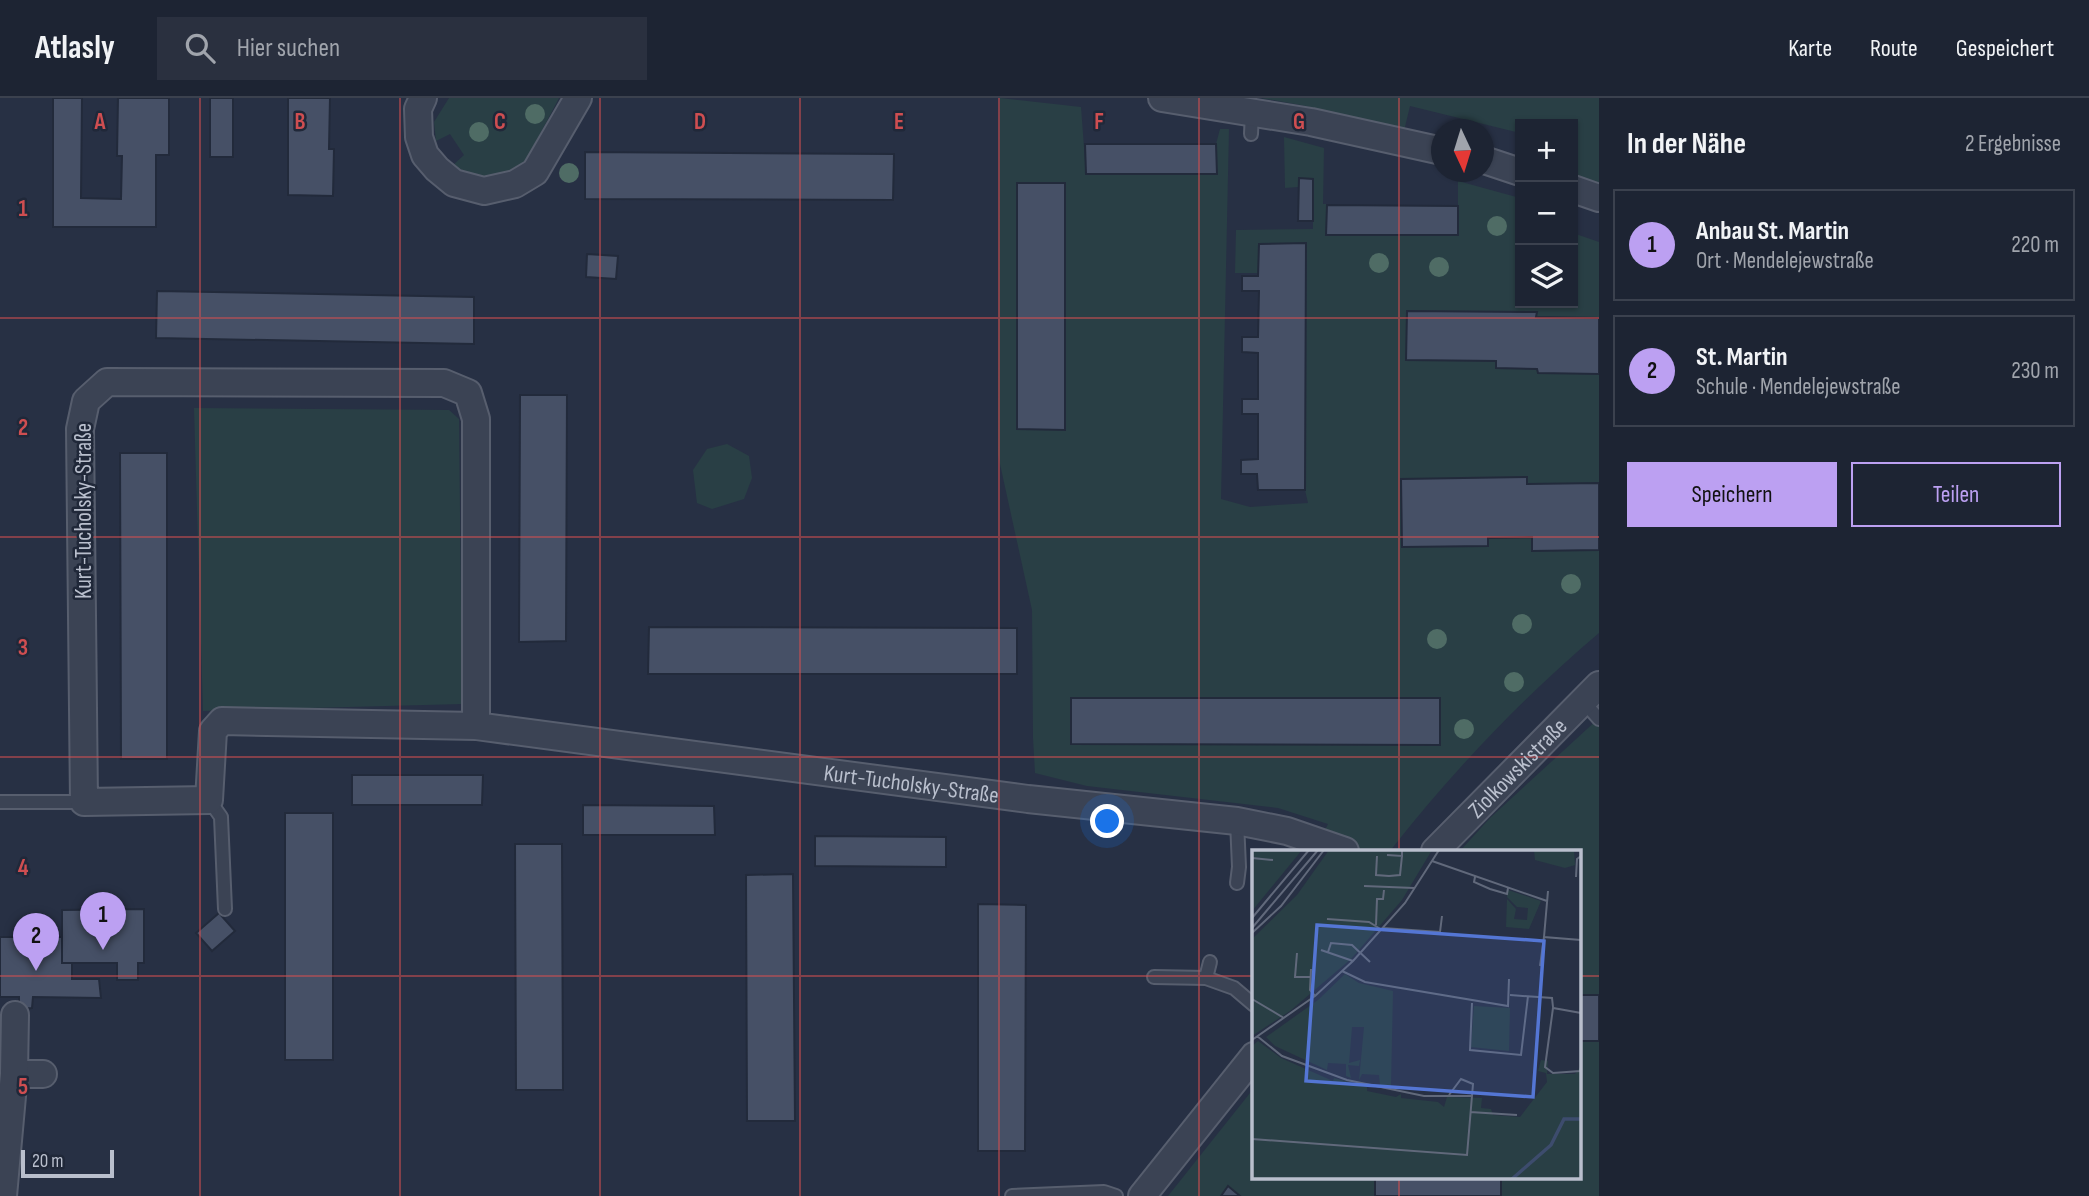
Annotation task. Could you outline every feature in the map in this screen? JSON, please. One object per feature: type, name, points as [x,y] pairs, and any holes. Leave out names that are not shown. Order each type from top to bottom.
[{"type":"street","points":[[423,98],[418,109],[419,137],[425,155],[454,183],[484,191],[515,184],[535,172],[578,98]]},
{"type":"street","points":[[1162,98],[1251,123],[1311,122],[1431,149]]},
{"type":"street","points":[[1494,164],[1515,170]]},
{"type":"street","points":[[1578,191],[1599,198]]},
{"type":"street","name":"Kurt-Tucholsky-Straße","points":[[84,802],[80,429],[86,401],[107,382],[443,383],[468,393],[476,419],[476,726]]},
{"type":"street","name":"Ziolkowskistraße","points":[[1436,850],[1593,701]]},
{"type":"street","name":"Kurt-Tucholsky-Straße","points":[[209,800],[213,731],[222,721],[476,726],[1028,799],[1237,821],[1287,831],[1342,850]]},
{"type":"street","points":[[84,802],[209,800]]},
{"type":"street","points":[[3,1196],[14,1074],[15,1014]]},
{"type":"street","points":[[1144,1195],[1252,1059]]},
{"type":"street","points":[[14,1074],[43,1074]]},
{"type":"lane","points":[[209,800],[221,817],[225,909]]},
{"type":"lane","points":[[0,802],[84,802]]},
{"type":"lane","points":[[1237,821],[1237,883]]},
{"type":"lane","points":[[1206,978],[1210,962]]},
{"type":"lane","points":[[1154,977],[1206,978],[1234,988],[1252,1003]]},
{"type":"lane","points":[[1012,1196],[1104,1192],[1116,1196]]},
{"type":"green space","points":[[449,98],[559,98],[525,163],[511,175],[488,181],[466,178],[452,166],[464,155],[450,134],[436,141],[434,122]]},
{"type":"green space","points":[[1000,98],[1081,107],[1086,174],[1216,174],[1216,144],[1220,129],[1229,129],[1221,499],[1250,507],[1308,503],[1305,490],[1306,244],[1259,244],[1258,273],[1235,273],[1236,230],[1313,229],[1313,179],[1299,178],[1298,187],[1285,188],[1284,137],[1324,148],[1323,204],[1326,204],[1327,235],[1458,235],[1458,182],[1515,197],[1515,308],[1578,308],[1578,235],[1599,242],[1599,633],[1543,683],[1489,737],[1391,850],[1352,850],[1322,836],[1328,824],[1278,808],[1087,786],[1035,773],[1032,610],[998,455]]},
{"type":"green space","points":[[1261,98],[1599,98],[1599,187],[1578,179],[1578,119],[1515,119],[1515,132],[1494,127],[1494,119],[1463,119],[1410,106],[1404,131],[1306,106]]},
{"type":"green space","points":[[194,408],[449,410],[459,419],[462,704],[203,711]]},
{"type":"green space","points":[[727,444],[749,456],[752,478],[744,499],[712,509],[697,503],[693,470],[707,449]]},
{"type":"green space","points":[[1599,718],[1599,1196],[1168,1196],[1252,1091],[1252,1178],[1582,1178],[1582,850],[1461,850],[1490,818]]},
{"type":"building","points":[[53,98],[82,98],[81,198],[121,199],[122,156],[117,156],[118,98],[169,98],[169,155],[156,155],[156,227],[53,227]]},
{"type":"building","points":[[210,98],[233,98],[233,157],[210,157]]},
{"type":"building","points":[[288,98],[330,98],[329,149],[334,149],[333,196],[288,195]]},
{"type":"building","points":[[1085,144],[1216,144],[1217,174],[1086,174]]},
{"type":"building","points":[[585,152],[894,154],[893,200],[585,199]]},
{"type":"building","points":[[1299,178],[1313,179],[1313,221],[1298,221]]},
{"type":"building","points":[[1017,183],[1065,183],[1065,430],[1017,429]]},
{"type":"building","points":[[1327,205],[1458,206],[1458,235],[1326,235]]},
{"type":"building","points":[[1306,243],[1305,490],[1258,490],[1257,474],[1241,474],[1241,460],[1258,459],[1258,414],[1242,414],[1242,399],[1258,399],[1258,353],[1242,352],[1242,337],[1258,337],[1259,291],[1242,291],[1242,276],[1258,276],[1259,244]]},
{"type":"building","points":[[587,254],[618,256],[616,279],[586,277]]},
{"type":"building","points":[[157,291],[474,297],[474,344],[156,338]]},
{"type":"building","points":[[1407,311],[1537,312],[1536,317],[1599,318],[1599,374],[1538,373],[1537,369],[1496,368],[1496,361],[1406,360]]},
{"type":"building","points":[[520,395],[567,395],[566,641],[519,642]]},
{"type":"building","points":[[120,453],[167,453],[167,759],[121,759]]},
{"type":"building","points":[[1527,477],[1527,484],[1599,483],[1599,550],[1532,551],[1532,537],[1488,538],[1488,546],[1402,547],[1401,479]]},
{"type":"building","points":[[649,627],[1017,628],[1017,674],[648,674]]},
{"type":"building","points":[[1071,698],[1440,698],[1440,745],[1071,744]]},
{"type":"building","points":[[352,775],[483,775],[482,805],[352,805]]},
{"type":"building","points":[[583,805],[714,806],[715,835],[583,835]]},
{"type":"building","points":[[285,813],[333,813],[333,1060],[285,1060]]},
{"type":"building","points":[[815,836],[946,837],[946,867],[815,866]]},
{"type":"building","points":[[515,844],[562,844],[563,1090],[516,1090]]},
{"type":"building","points":[[793,874],[795,1121],[747,1121],[746,875]]},
{"type":"building","points":[[978,904],[1026,905],[1025,1151],[978,1151]]},
{"type":"building","points":[[144,909],[144,963],[138,963],[138,980],[117,980],[117,963],[62,963],[62,910]]},
{"type":"building","points":[[219,913],[235,931],[212,951],[196,933]]},
{"type":"building","points":[[0,937],[62,937],[62,963],[72,963],[72,979],[99,979],[101,998],[33,997],[32,1008],[19,1009],[19,997],[0,997]]},
{"type":"building","points":[[1582,995],[1599,995],[1599,1041],[1582,1041]]},
{"type":"building","points":[[1375,1178],[1501,1178],[1501,1196],[1375,1196]]},
{"type":"building","points":[[1228,1186],[1240,1196],[1221,1196]]},
{"type":"place","name":"Anbau St. Martin","points":[[103,950]]},
{"type":"place","name":"St. Martin","points":[[36,971]]}]
